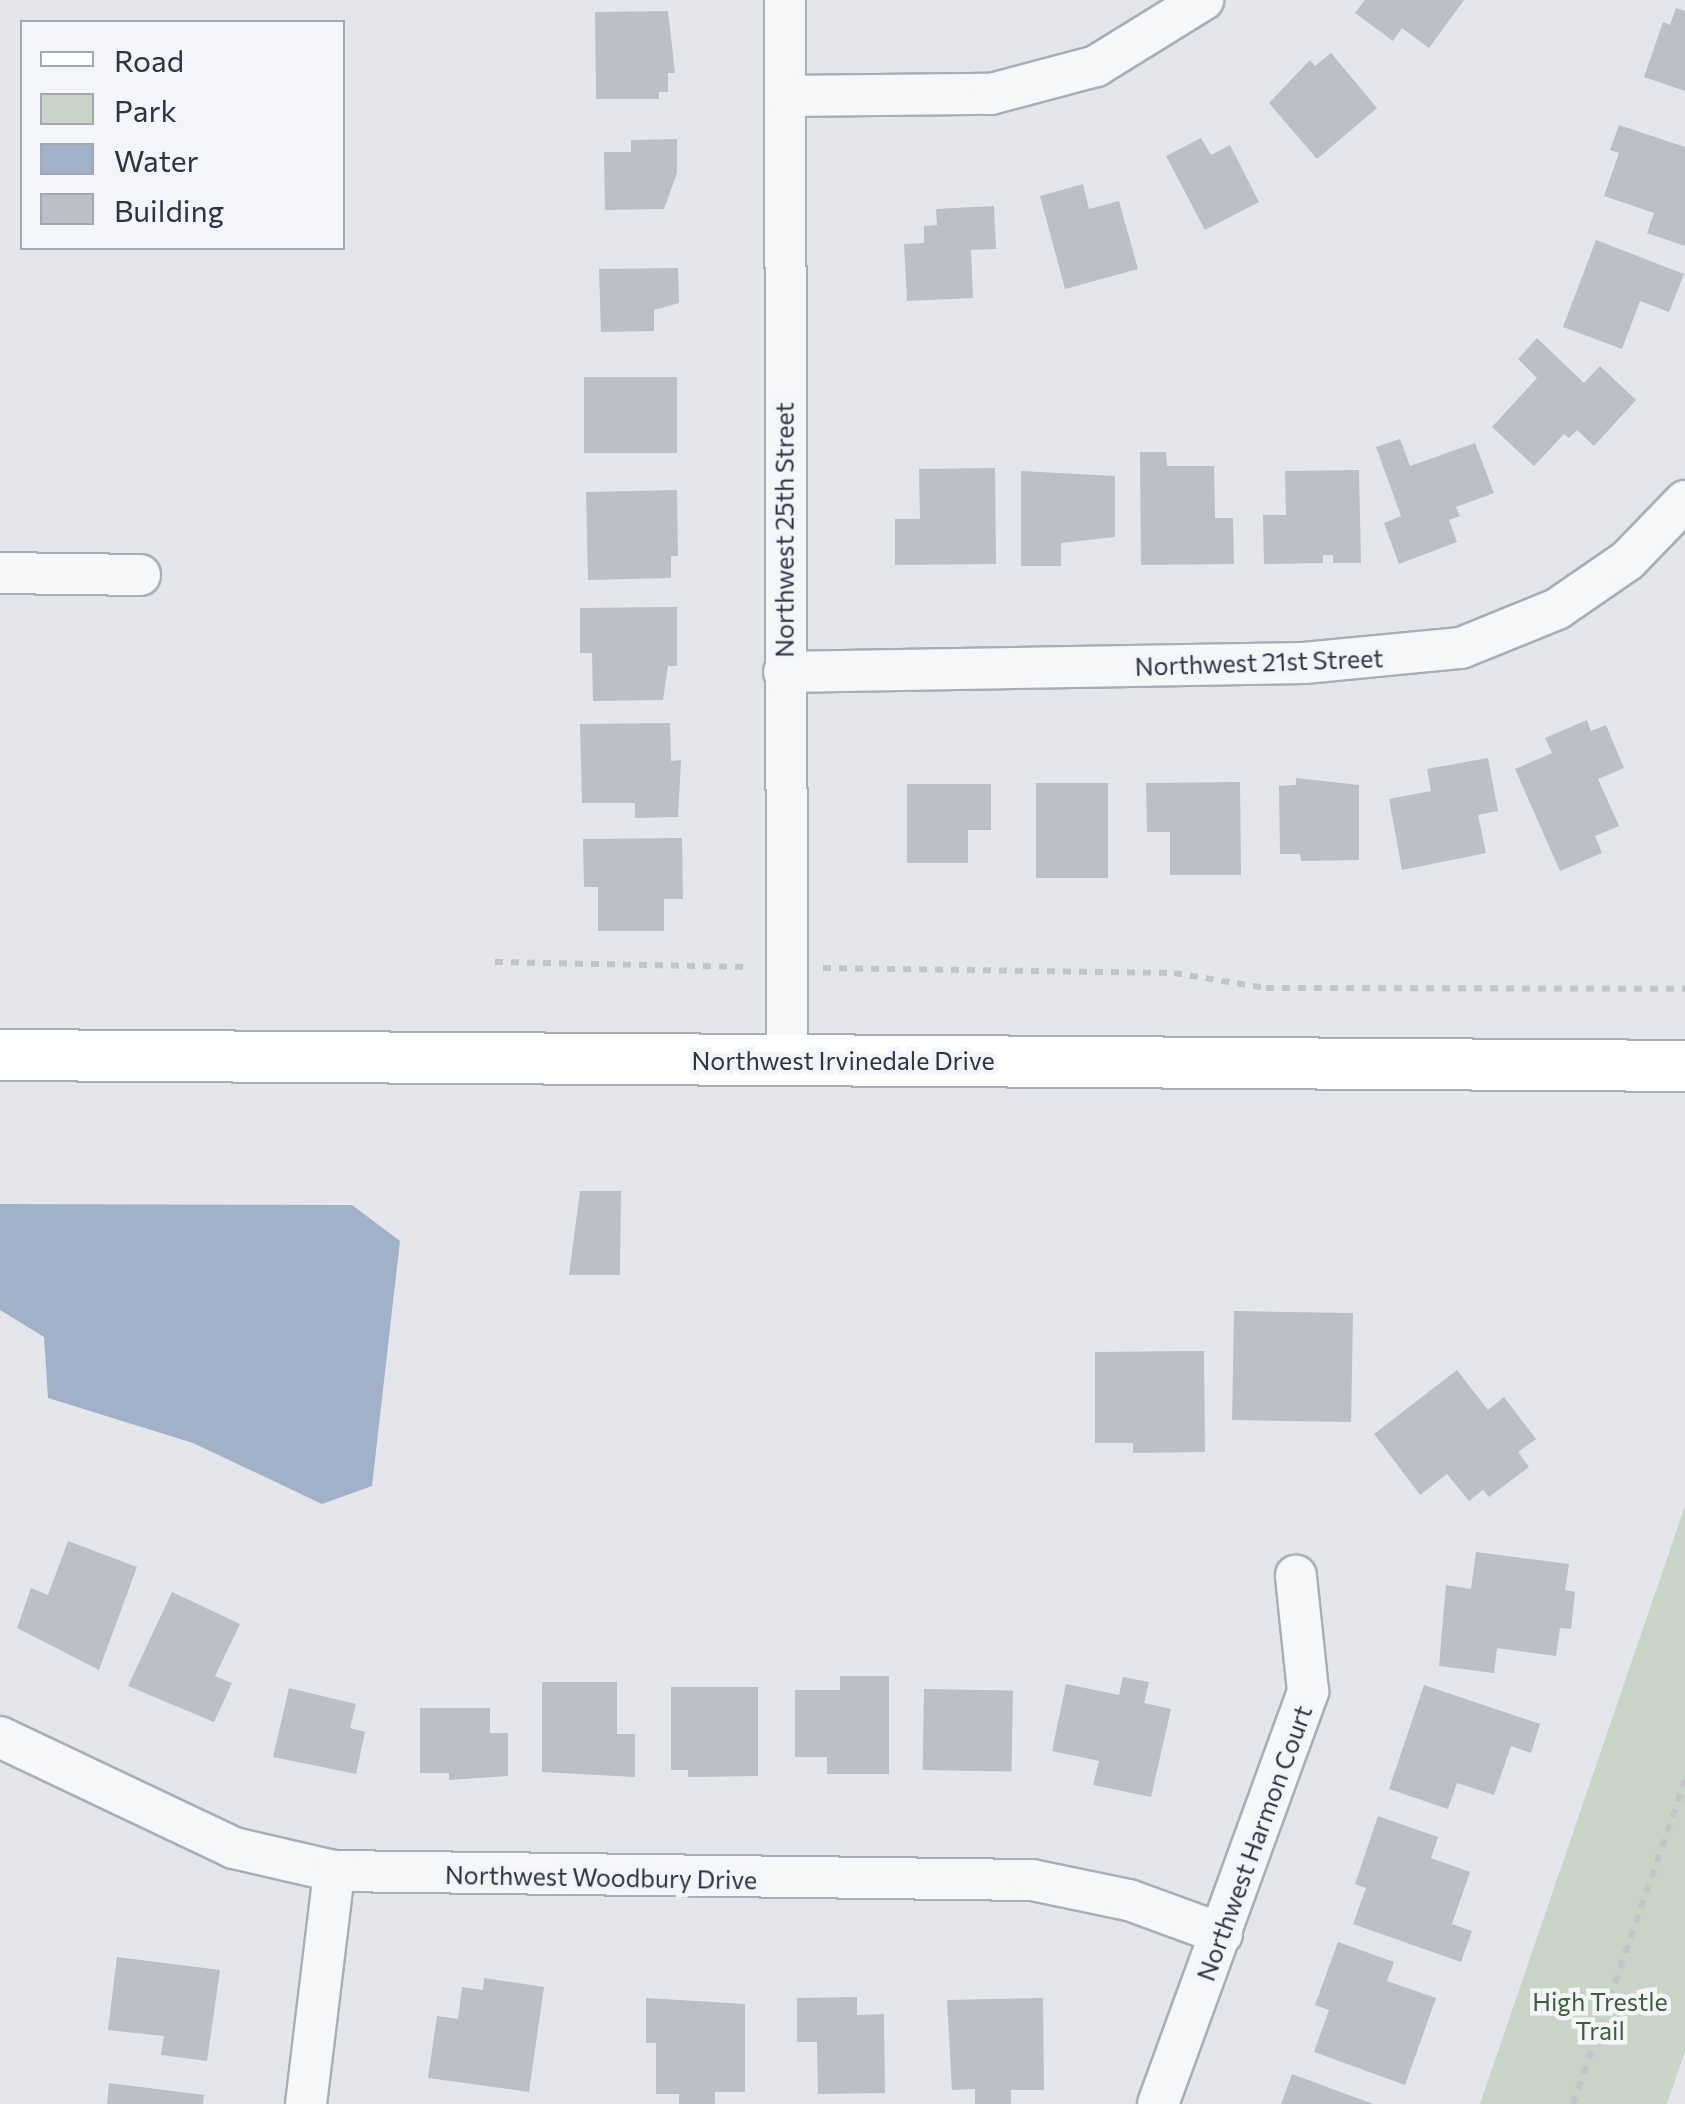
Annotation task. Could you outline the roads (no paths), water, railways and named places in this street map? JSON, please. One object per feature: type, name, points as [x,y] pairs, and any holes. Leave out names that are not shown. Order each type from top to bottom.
[{"type":"main road","name":"Northwest Irvinedale Drive","points":[[0,1056],[1685,1066]]},
{"type":"street","name":"Northwest 25th Street","points":[[784,0],[787,1060]]},
{"type":"street","points":[[786,96],[935,96],[1010,89],[1096,66],[1203,0]]},
{"type":"street","name":"Northwest 21st Street","points":[[784,672],[1304,663],[1461,648],[1557,609],[1628,560],[1685,501]]},
{"type":"street","points":[[0,574],[140,575]]},
{"type":"street","name":"Northwest Harmon Court","points":[[1158,2104],[1308,1691],[1296,1576]]},
{"type":"street","name":"Northwest Woodbury Drive","points":[[0,1738],[234,1848],[334,1871],[1032,1880],[1129,1900],[1222,1934]]},
{"type":"street","points":[[306,2104],[334,1871]]},
{"type":"water","points":[[0,1204],[352,1205],[400,1241],[372,1486],[322,1504],[193,1443],[48,1398],[44,1337],[0,1310]]},
{"type":"park label","name":"High Trestle Trail","points":[[1600,2016]]}]
